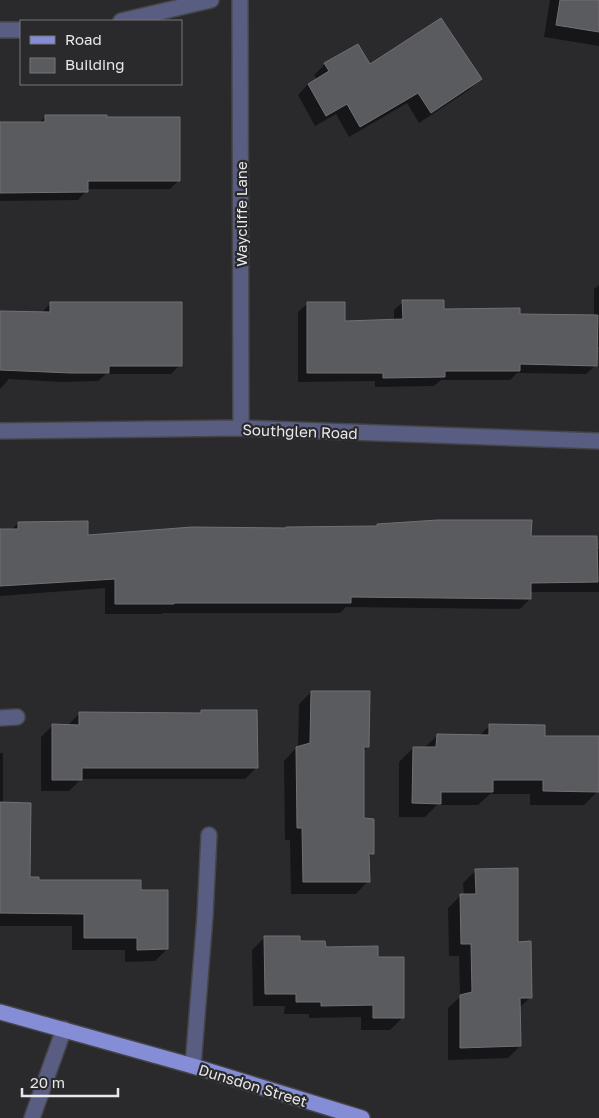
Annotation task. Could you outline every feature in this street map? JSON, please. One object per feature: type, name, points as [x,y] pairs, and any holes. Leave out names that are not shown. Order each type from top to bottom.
[{"type":"main road","name":"Dunsdon Street","points":[[0,1012],[193,1066],[362,1118]]},
{"type":"street","points":[[125,20],[211,0]]},
{"type":"street","name":"Waycliffe Lane","points":[[240,0],[241,428]]},
{"type":"street","points":[[0,30],[20,30]]},
{"type":"street","name":"Southglen Road","points":[[0,431],[241,428],[599,441]]},
{"type":"street","points":[[0,718],[17,717]]},
{"type":"street","points":[[193,1066],[205,916],[209,835]]},
{"type":"street","points":[[32,1118],[64,1029]]},
{"type":"building","points":[[560,0],[599,0],[599,32],[556,25]]},
{"type":"building","points":[[441,18],[482,79],[431,113],[418,93],[360,127],[347,104],[326,116],[308,84],[329,71],[324,63],[358,44],[370,64]]},
{"type":"building","points":[[45,115],[180,117],[180,181],[88,181],[88,192],[0,193],[0,122],[45,122]]},
{"type":"building","points":[[402,300],[444,300],[444,309],[520,308],[520,314],[598,315],[597,366],[520,364],[520,371],[445,371],[445,377],[383,378],[383,373],[307,373],[307,302],[345,302],[345,321],[403,319]]},
{"type":"building","points":[[50,302],[182,302],[182,366],[109,366],[109,373],[0,370],[0,311],[50,312]]},
{"type":"building","points":[[438,520],[532,520],[531,536],[597,536],[598,582],[531,583],[531,599],[351,597],[351,603],[115,604],[115,579],[0,586],[0,529],[18,529],[18,522],[88,521],[88,535],[192,527],[286,528],[377,526],[377,524]]},
{"type":"building","points":[[311,691],[370,691],[369,747],[364,747],[364,818],[374,819],[374,854],[369,854],[370,882],[303,882],[302,828],[297,828],[296,747],[310,743]]},
{"type":"building","points":[[201,710],[257,710],[258,768],[82,768],[82,780],[52,780],[52,724],[79,725],[79,712],[201,713]]},
{"type":"building","points":[[489,724],[545,725],[545,736],[599,736],[599,792],[543,791],[543,780],[493,780],[493,792],[441,792],[441,804],[412,803],[413,747],[436,747],[437,734],[489,735]]},
{"type":"building","points":[[0,802],[31,803],[30,877],[39,877],[39,880],[141,880],[141,890],[168,890],[168,949],[137,950],[137,938],[84,938],[84,914],[0,913]]},
{"type":"building","points":[[518,868],[518,942],[531,941],[532,998],[520,998],[521,1046],[460,1048],[460,995],[472,992],[471,944],[461,944],[460,894],[476,894],[475,869]]},
{"type":"building","points":[[264,936],[300,936],[300,941],[325,941],[326,947],[378,946],[378,957],[404,957],[404,1018],[373,1018],[373,1005],[321,1006],[321,1002],[296,1002],[296,994],[265,994]]}]
